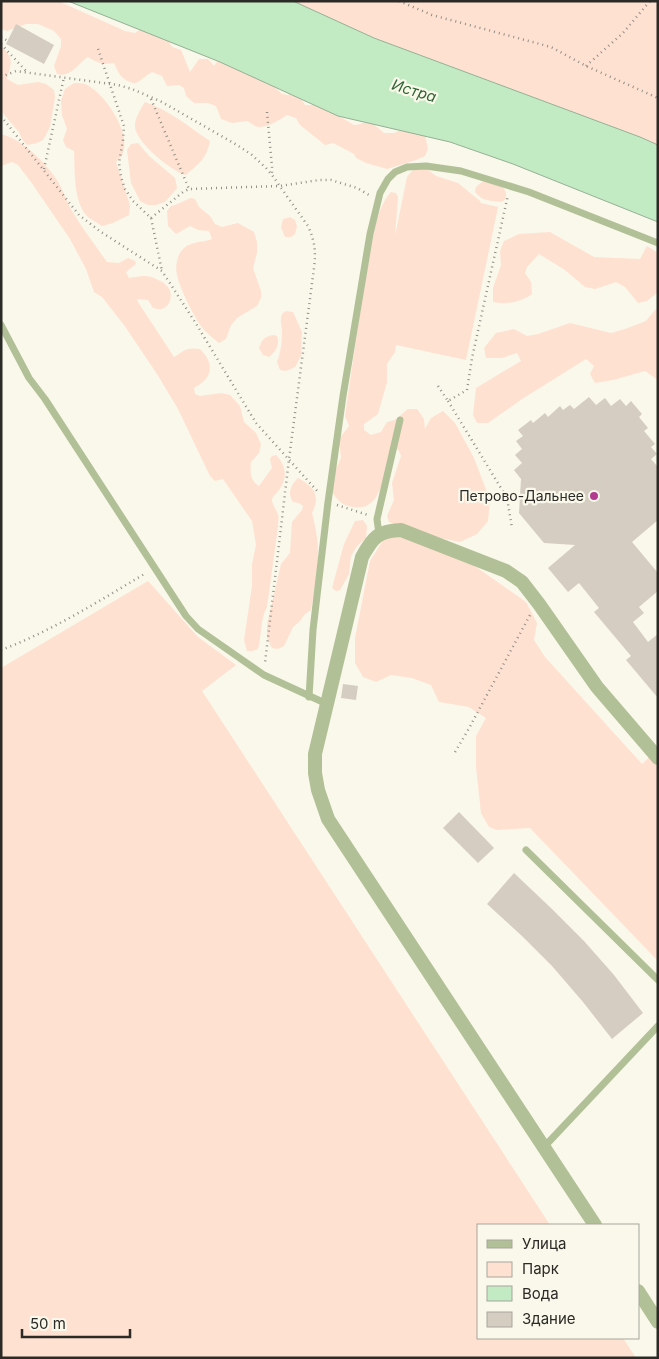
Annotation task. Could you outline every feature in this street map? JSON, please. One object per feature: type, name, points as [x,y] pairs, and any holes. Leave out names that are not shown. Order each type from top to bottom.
[{"type":"street","points":[[594,1224],[328,819],[318,790],[315,754],[362,556],[369,543],[379,534],[387,531],[401,530],[506,571],[522,582],[597,687],[658,758]]},
{"type":"street","points":[[639,1293],[658,1322]]},
{"type":"lane","points":[[310,697],[312,630],[343,396],[370,234],[380,193],[388,179],[395,172],[407,167],[426,166],[461,171],[529,192],[658,243]]},
{"type":"lane","points":[[1,325],[29,378],[186,616],[198,629],[264,675],[327,704]]},
{"type":"lane","points":[[379,534],[377,518],[400,420]]},
{"type":"lane","points":[[526,850],[658,980]]},
{"type":"lane","points":[[544,1147],[658,1026]]},
{"type":"path","points":[[399,1],[432,15],[551,47],[586,66],[658,98]]},
{"type":"path","points":[[586,66],[623,33],[650,1]]},
{"type":"path","points":[[1,37],[8,41]]},
{"type":"path","points":[[1,44],[28,72]]},
{"type":"path","points":[[98,49],[124,126],[120,163],[121,177],[125,189],[133,201],[151,218],[162,271],[256,423],[328,502],[377,518]]},
{"type":"path","points":[[1,77],[16,71],[110,84],[125,87],[162,102],[252,155],[272,175],[308,226],[315,245],[314,268],[289,459],[264,675]]},
{"type":"path","points":[[44,169],[64,77]]},
{"type":"path","points":[[151,97],[189,189]]},
{"type":"path","points":[[267,112],[272,175]]},
{"type":"path","points":[[1,116],[80,214],[101,232],[162,271]]},
{"type":"path","points":[[151,218],[189,189],[280,186],[331,180],[366,192],[378,202]]},
{"type":"path","points":[[448,401],[467,390],[472,358],[510,186]]},
{"type":"path","points":[[438,386],[507,498],[512,528]]},
{"type":"path","points":[[1,650],[20,643],[70,618],[156,568]]},
{"type":"path","points":[[455,752],[533,610],[539,604]]},
{"type":"green space","points":[[1,1],[58,1],[125,31],[135,33],[142,28],[165,35],[172,47],[181,50],[190,72],[199,59],[208,59],[214,66],[220,57],[270,83],[282,94],[288,95],[294,92],[298,94],[305,105],[320,105],[354,125],[371,122],[384,133],[394,133],[405,128],[425,135],[428,149],[425,156],[387,169],[366,163],[333,143],[325,145],[300,125],[296,118],[287,115],[263,127],[255,126],[247,121],[232,123],[221,119],[216,106],[208,103],[194,103],[186,96],[184,88],[179,85],[167,86],[162,76],[152,72],[138,82],[133,83],[122,77],[114,63],[100,63],[88,57],[70,72],[62,75],[57,74],[54,66],[61,46],[61,39],[54,31],[38,24],[26,24],[7,31],[1,29]]},
{"type":"green space","points":[[293,1],[658,1],[658,145],[374,38]]},
{"type":"green space","points":[[1,46],[11,61],[7,79],[18,85],[38,82],[46,84],[54,90],[55,97],[50,127],[43,140],[37,143],[27,145],[19,132],[1,111]]},
{"type":"green space","points":[[74,83],[85,84],[100,95],[120,124],[123,134],[123,153],[116,162],[130,205],[129,215],[102,226],[88,217],[83,211],[77,195],[74,151],[66,147],[63,140],[67,129],[62,115],[61,101],[65,89]]},
{"type":"green space","points":[[145,102],[171,114],[210,141],[204,157],[186,175],[172,168],[156,156],[137,133],[136,121]]},
{"type":"green space","points":[[1,134],[25,146],[52,173],[84,230],[107,262],[119,263],[128,258],[135,261],[136,264],[126,272],[129,278],[150,277],[163,282],[167,286],[171,296],[169,303],[164,308],[153,308],[148,300],[137,299],[138,302],[174,357],[192,348],[200,349],[205,355],[210,365],[210,370],[205,380],[194,388],[195,394],[200,396],[221,393],[230,395],[240,406],[244,422],[256,433],[261,444],[259,453],[251,462],[251,473],[254,482],[259,486],[272,468],[270,459],[272,456],[276,455],[284,467],[284,481],[272,500],[277,511],[278,527],[267,607],[263,617],[258,649],[247,651],[244,640],[252,586],[252,564],[256,545],[252,521],[223,479],[215,481],[210,476],[178,409],[157,374],[124,325],[102,297],[94,292],[86,269],[70,239],[31,182],[18,165],[12,162],[1,166]]},
{"type":"green space","points":[[138,143],[149,156],[175,178],[177,188],[165,202],[148,205],[140,201],[131,183],[127,150],[131,144]]},
{"type":"green space","points":[[427,169],[436,176],[458,183],[481,203],[498,207],[466,360],[396,345],[395,352],[387,364],[387,382],[378,414],[364,424],[364,430],[371,435],[381,432],[387,422],[395,420],[408,409],[417,409],[424,419],[425,429],[431,418],[443,411],[455,423],[474,458],[490,500],[488,521],[477,534],[460,542],[420,534],[389,522],[387,516],[394,500],[392,483],[401,456],[395,447],[379,492],[370,504],[358,507],[345,505],[330,488],[341,458],[339,439],[349,426],[345,416],[363,293],[377,220],[385,200],[391,192],[396,193],[398,197],[395,236],[407,177],[413,170]]},
{"type":"green space","points":[[482,182],[492,183],[504,188],[506,193],[505,200],[500,202],[480,197],[475,192],[476,187]]},
{"type":"green space","points":[[191,198],[195,199],[199,207],[210,216],[215,224],[222,227],[238,223],[254,232],[257,242],[257,253],[253,268],[261,291],[261,298],[257,306],[237,318],[231,325],[226,339],[219,343],[204,330],[196,319],[184,296],[177,275],[177,261],[183,249],[193,243],[212,239],[209,231],[198,230],[190,226],[176,234],[168,226],[167,211],[171,206]]},
{"type":"green space","points":[[290,217],[295,220],[297,226],[295,234],[291,237],[285,237],[281,227],[283,219]]},
{"type":"green space","points":[[550,232],[594,257],[640,259],[647,246],[658,253],[658,292],[647,301],[638,303],[625,287],[616,282],[595,289],[585,287],[565,270],[539,254],[527,267],[525,273],[531,282],[532,294],[513,302],[493,302],[493,288],[501,265],[500,251],[504,241],[519,234]]},
{"type":"green space","points":[[658,308],[658,380],[645,371],[595,383],[590,374],[594,366],[586,359],[522,399],[488,423],[477,423],[473,415],[476,388],[521,361],[517,353],[502,358],[486,358],[484,348],[496,333],[514,329],[527,336],[570,323],[611,333],[646,321]]},
{"type":"green space","points":[[286,311],[293,312],[302,332],[301,356],[295,367],[286,371],[280,370],[277,362],[281,342],[281,318],[282,314]]},
{"type":"green space","points":[[277,336],[278,345],[269,357],[263,355],[259,348],[261,342],[264,338]]},
{"type":"green space","points":[[298,478],[312,488],[316,496],[315,507],[312,513],[317,542],[317,573],[311,610],[293,627],[284,646],[278,649],[272,648],[267,638],[267,625],[281,564],[290,553],[292,522],[303,506],[293,502],[290,495],[293,483]]},
{"type":"green space","points":[[363,520],[367,526],[366,538],[357,546],[351,556],[349,574],[340,590],[336,591],[332,588],[344,544],[355,521]]},
{"type":"green space","points":[[402,535],[462,557],[526,602],[537,623],[534,640],[545,657],[642,764],[658,749],[658,961],[530,828],[497,830],[489,827],[481,813],[476,767],[476,736],[486,718],[469,707],[439,702],[431,685],[412,678],[391,675],[376,682],[363,677],[355,663],[355,638],[370,561],[385,537]]},
{"type":"green space","points":[[148,581],[198,637],[236,665],[202,691],[549,1224],[477,1224],[477,1339],[624,1339],[636,1358],[1,1358],[1,668]]},
{"type":"water","name":"Истра","points":[[68,1],[293,1],[374,38],[658,145],[658,222],[513,164],[450,142],[338,116],[220,62]]},
{"type":"building","points":[[16,24],[54,45],[44,64],[6,44]]},
{"type":"building","points":[[589,397],[596,405],[605,398],[611,406],[620,399],[626,406],[631,401],[642,414],[639,417],[648,428],[644,431],[655,444],[651,447],[657,454],[651,459],[658,467],[658,520],[632,542],[658,573],[658,591],[639,607],[644,613],[633,622],[648,642],[658,634],[658,698],[626,660],[631,656],[594,612],[599,608],[579,583],[568,592],[548,568],[575,545],[544,543],[519,513],[521,479],[514,470],[522,463],[515,455],[522,449],[516,441],[523,436],[518,430],[531,420],[533,423],[545,413],[548,417],[560,406],[563,410],[570,405],[574,409]]},
{"type":"building","points":[[343,684],[358,686],[356,700],[341,698]]},
{"type":"building","points":[[459,812],[494,848],[478,863],[443,828]]},
{"type":"building","points":[[514,873],[584,941],[614,975],[643,1013],[612,1039],[552,966],[487,904]]},
{"type":"place","name":"Петрово-Дальнее","points":[[594,496]]}]
